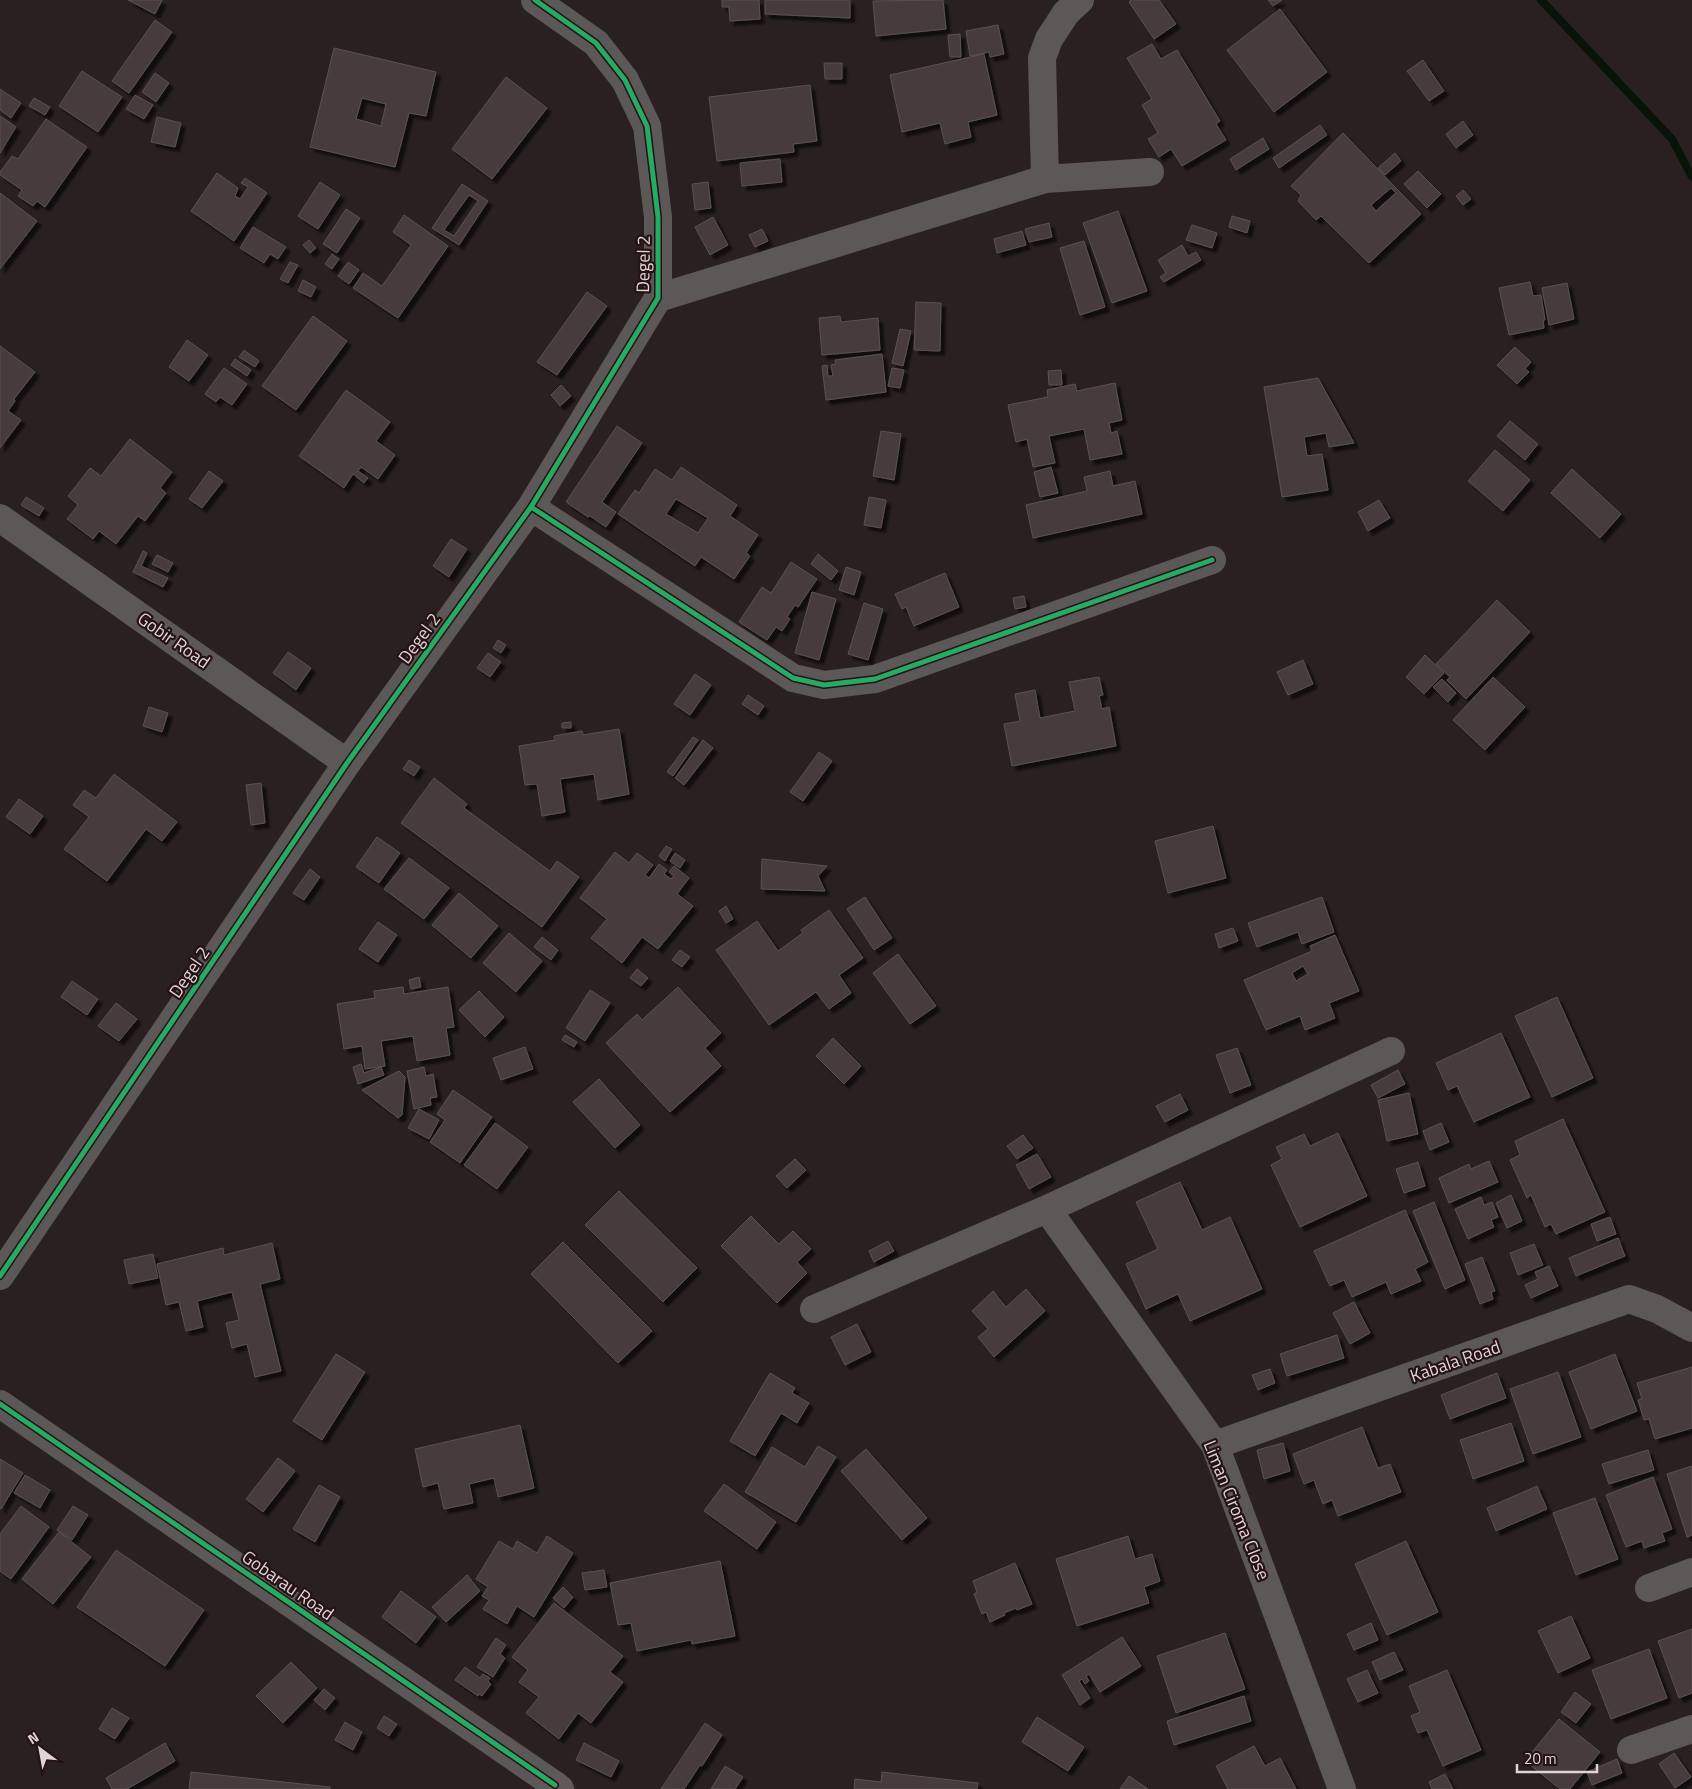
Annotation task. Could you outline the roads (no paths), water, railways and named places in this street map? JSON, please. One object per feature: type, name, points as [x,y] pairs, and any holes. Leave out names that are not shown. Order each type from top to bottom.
[{"type":"street","name":"Degel 2","points":[[0,1276],[347,762],[531,507],[658,298],[658,217],[647,126],[625,80],[596,43],[535,0]]},
{"type":"street","points":[[1045,179],[1042,58],[1049,39],[1066,13],[1080,0]]},
{"type":"street","points":[[658,298],[1045,179],[1150,172]]},
{"type":"street","points":[[531,507],[793,678],[824,685],[875,679],[1212,560]]},
{"type":"street","name":"Gobir Road","points":[[0,518],[347,762]]},
{"type":"street","points":[[814,1309],[1046,1209],[1391,1051]]},
{"type":"street","name":"Liman Ciroma Close","points":[[1046,1209],[1215,1445],[1342,1789]]},
{"type":"street","name":"Kabala Road","points":[[1215,1445],[1629,1299],[1657,1309],[1692,1328]]},
{"type":"street","name":"Gobarau Road","points":[[0,1404],[556,1788]]},
{"type":"street","points":[[1649,1588],[1692,1572]]},
{"type":"street","points":[[1631,1750],[1692,1729]]},
{"type":"waterway","points":[[1541,0],[1672,139],[1692,177]]}]
